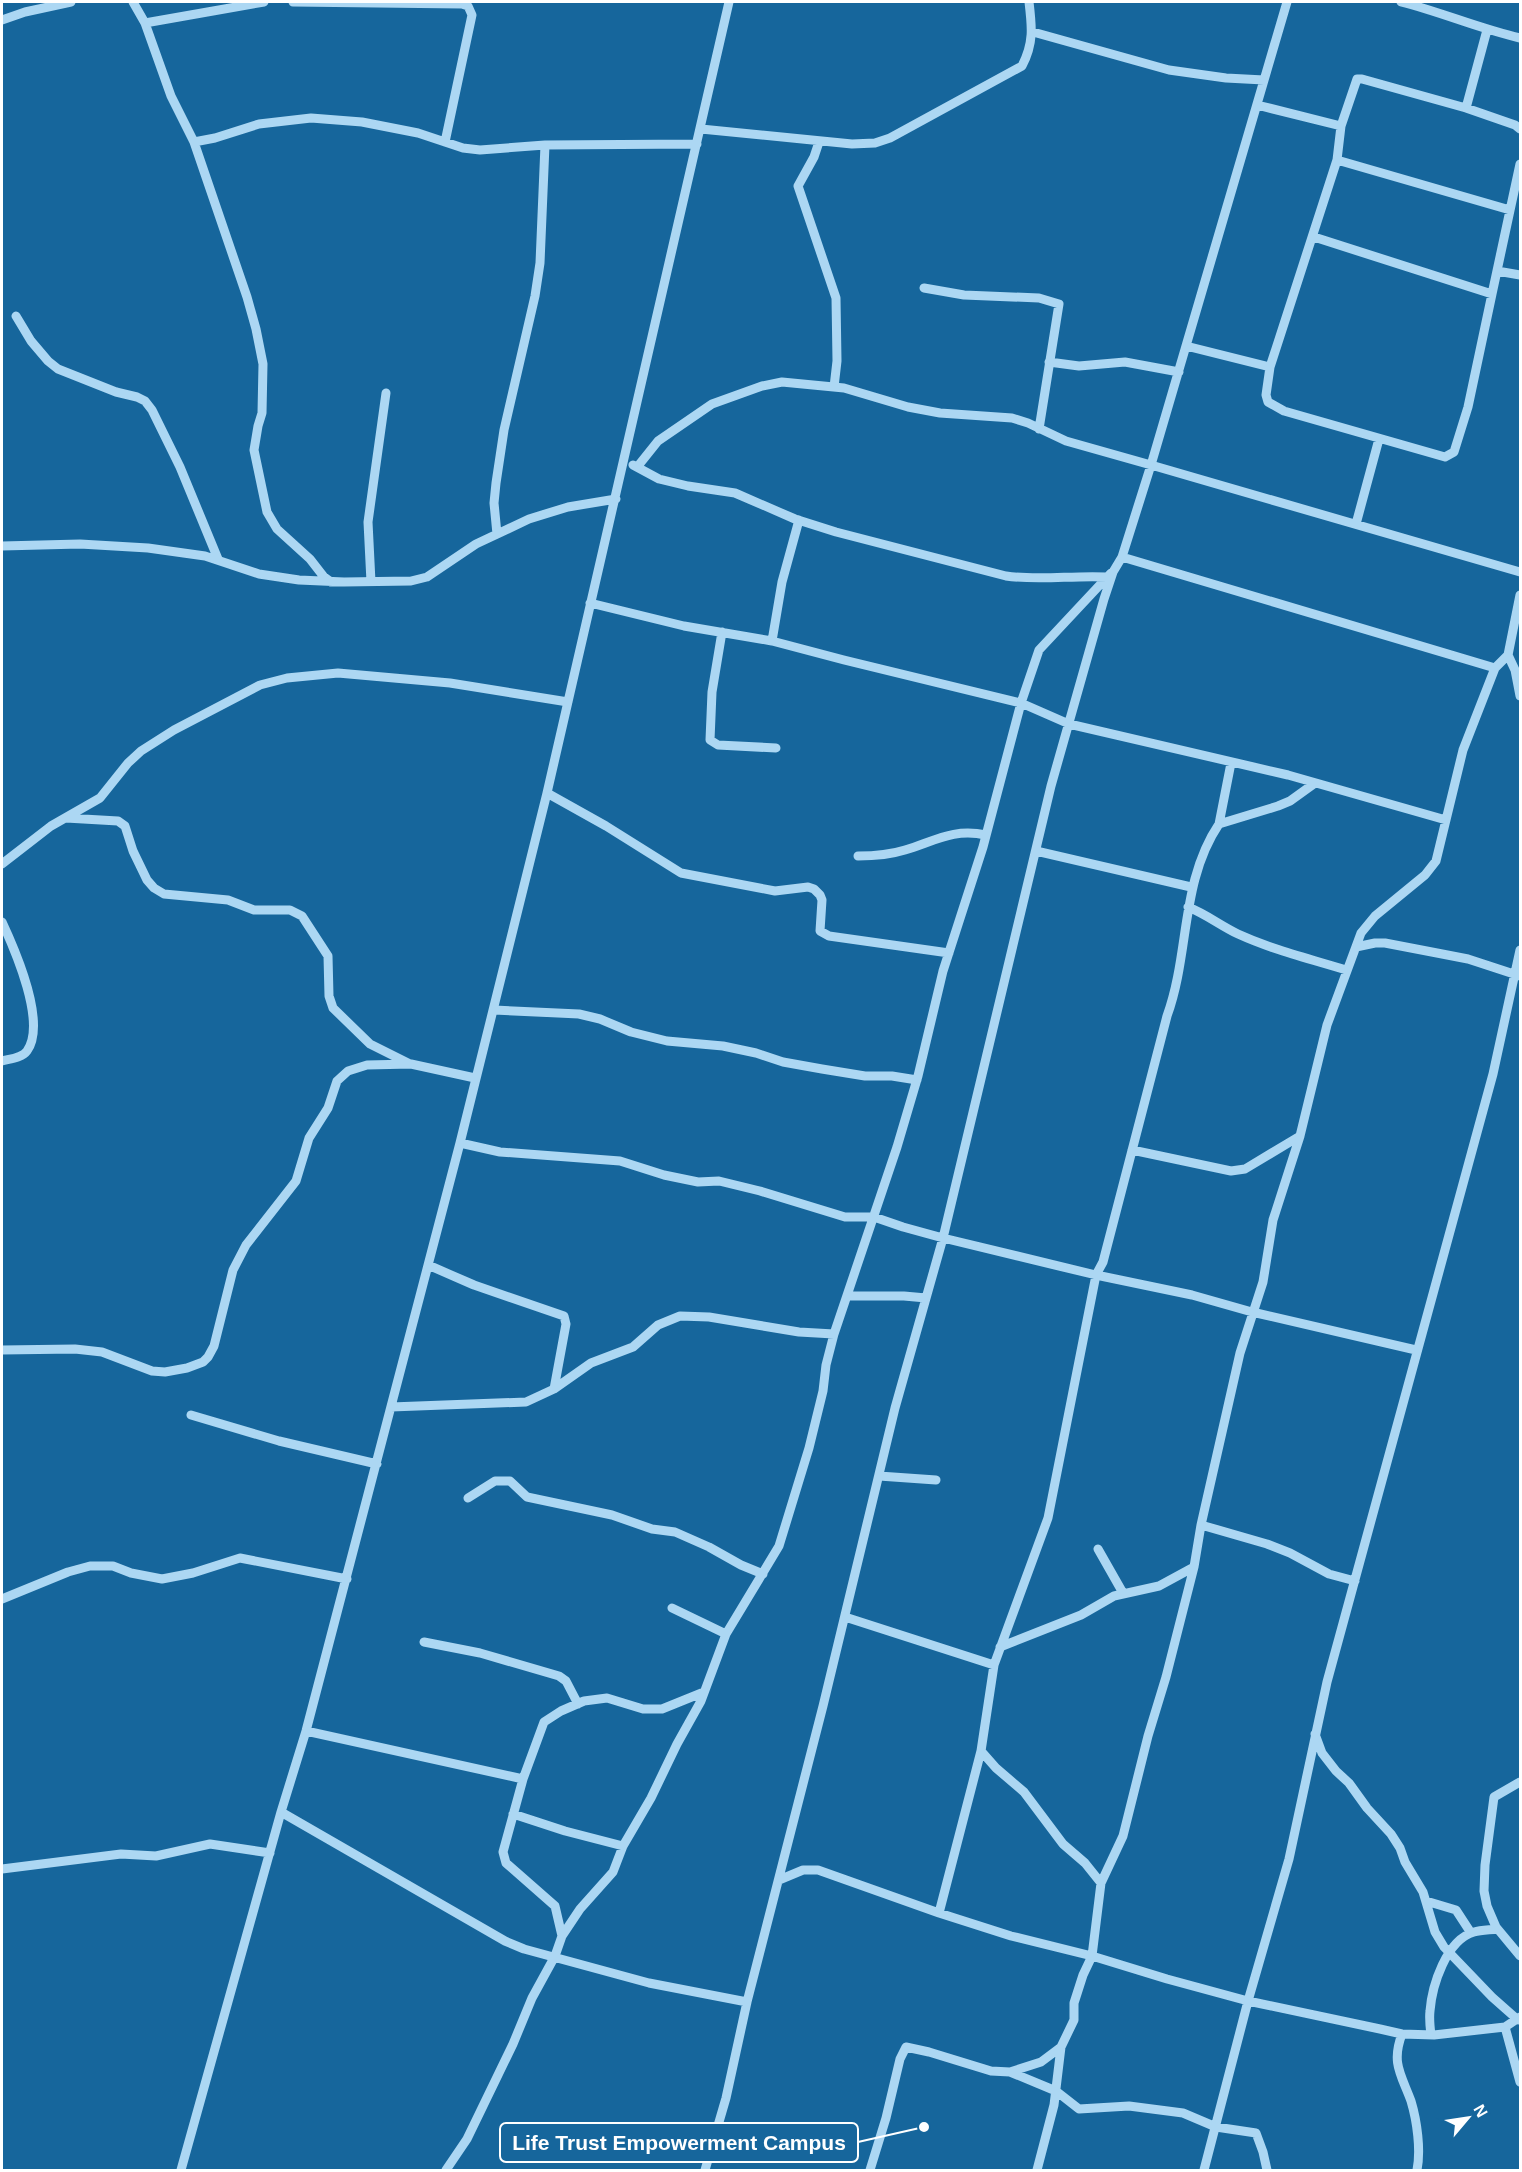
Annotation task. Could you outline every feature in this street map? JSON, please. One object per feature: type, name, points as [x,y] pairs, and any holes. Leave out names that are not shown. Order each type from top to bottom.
[{"type":"street","points":[[2,20],[25,12],[71,2]]},
{"type":"street","points":[[133,2],[145,23],[171,96],[194,142],[248,297],[262,364],[262,405],[254,450],[267,512],[277,529],[331,582]]},
{"type":"street","points":[[145,23],[263,2]]},
{"type":"street","points":[[293,2],[468,6],[472,15],[445,142]]},
{"type":"street","points":[[181,2170],[281,1812],[306,1731],[494,1010],[548,793],[590,603],[625,463],[729,2]]},
{"type":"street","points":[[701,129],[819,142],[875,144],[1022,66],[1028,55],[1033,32],[1029,2]]},
{"type":"street","points":[[447,2170],[467,2139],[513,2044],[532,1998],[555,1956],[562,1936],[580,1909],[613,1872],[623,1846],[651,1798],[704,1692],[726,1634],[779,1546],[823,1391],[826,1365],[834,1334],[874,1217],[916,1080],[943,971],[986,835],[1021,703],[1040,650],[1071,614],[1090,598],[1122,557],[1179,372],[1287,2]]},
{"type":"street","points":[[1401,2],[1441,12],[1487,30],[1521,38]]},
{"type":"street","points":[[1441,12],[1444,2]]},
{"type":"street","points":[[1466,108],[1487,30]]},
{"type":"street","points":[[1033,32],[1169,69],[1226,78],[1264,80]]},
{"type":"street","points":[[1521,129],[1466,108],[1357,79],[1341,126],[1337,160],[1314,237],[1270,367],[1266,395],[1268,402],[1275,407],[1445,457],[1454,452],[1468,407],[1521,164]]},
{"type":"street","points":[[1257,105],[1341,126]]},
{"type":"street","points":[[194,142],[259,124],[311,118],[362,122],[418,133],[463,148],[480,150],[545,145],[697,144]]},
{"type":"street","points":[[819,142],[814,157],[798,186],[836,298],[837,351],[834,387]]},
{"type":"street","points":[[497,534],[494,503],[504,430],[535,296],[540,263],[545,145]]},
{"type":"street","points":[[1337,160],[1510,210]]},
{"type":"street","points":[[1314,237],[1492,294]]},
{"type":"street","points":[[1497,271],[1521,275]]},
{"type":"street","points":[[924,288],[964,295],[1039,298],[1059,304],[1039,429]]},
{"type":"street","points":[[16,316],[31,341],[58,369],[145,401],[152,410],[180,467],[218,560]]},
{"type":"street","points":[[1186,346],[1270,367]]},
{"type":"street","points":[[1049,362],[1079,366],[1125,362],[1179,372]]},
{"type":"street","points":[[638,466],[658,441],[712,404],[729,397],[782,382],[834,387],[940,413],[1012,418],[1075,444],[1521,572]]},
{"type":"street","points":[[371,582],[368,522],[386,393]]},
{"type":"street","points":[[1356,524],[1379,439]]},
{"type":"street","points":[[625,463],[638,466],[659,479],[735,493],[799,520],[1006,576],[1021,578],[1110,574]]},
{"type":"street","points":[[2,546],[80,543],[148,548],[218,560],[259,574],[299,580],[411,581],[426,577],[476,544],[529,519],[567,507],[616,499]]},
{"type":"street","points":[[772,641],[782,582],[799,520]]},
{"type":"street","points":[[1122,557],[1495,668]]},
{"type":"street","points":[[705,2170],[726,2098],[747,2002],[845,1617],[895,1408],[943,1238],[1051,786],[1110,574]]},
{"type":"street","points":[[1037,2170],[1056,2091],[1061,2047],[1074,2020],[1074,2002],[1083,1974],[1092,1956],[1101,1883],[1123,1836],[1194,1567],[1201,1525],[1240,1353],[1263,1282],[1273,1220],[1300,1136],[1327,1024],[1361,933],[1375,916],[1436,861],[1463,750],[1495,668],[1508,655],[1521,596]]},
{"type":"street","points":[[590,603],[684,626],[772,641],[1021,703],[1069,724],[1315,783],[1446,820]]},
{"type":"street","points":[[722,632],[712,692],[710,740],[718,745],[776,748]]},
{"type":"street","points":[[1508,655],[1515,670],[1521,696]]},
{"type":"street","points":[[2,864],[66,818],[100,798],[128,763],[141,751],[174,730],[260,685],[275,680],[338,674],[450,683],[568,702]]},
{"type":"street","points":[[939,1913],[981,1751],[994,1665],[1048,1518],[1096,1275],[1103,1262],[1167,1016],[1175,994],[1191,887],[1213,833],[1219,824],[1232,763]]},
{"type":"street","points":[[1219,824],[1290,801],[1315,783]]},
{"type":"street","points":[[548,793],[681,873],[775,891],[808,887],[814,889],[822,900],[820,931],[829,936],[949,953]]},
{"type":"street","points":[[66,818],[118,821],[125,826],[133,851],[147,880],[164,894],[228,900],[254,910],[290,910],[302,916],[328,956],[329,996],[333,1008],[370,1044],[411,1064]]},
{"type":"street","points":[[858,856],[901,851],[946,834],[972,832],[986,835]]},
{"type":"street","points":[[1036,851],[1191,887]]},
{"type":"street","points":[[1188,907],[1237,933],[1274,948],[1346,970]]},
{"type":"street","points":[[2,922],[30,992],[32,1021],[28,1049],[25,1054],[2,1061]]},
{"type":"street","points":[[1356,947],[1385,943],[1437,952],[1468,959],[1518,976]]},
{"type":"street","points":[[1204,2170],[1248,2001],[1289,1859],[1327,1682],[1493,1074],[1518,976],[1521,950]]},
{"type":"street","points":[[494,1010],[579,1014],[667,1041],[723,1046],[783,1062],[865,1076],[892,1076],[916,1080]]},
{"type":"street","points":[[2,1350],[75,1349],[102,1352],[152,1371],[165,1372],[203,1362],[214,1346],[233,1270],[246,1245],[296,1180],[309,1138],[328,1108],[337,1081],[348,1071],[366,1065],[411,1064],[475,1078]]},
{"type":"street","points":[[1132,1150],[1231,1171],[1245,1168],[1300,1136]]},
{"type":"street","points":[[460,1143],[500,1152],[620,1161],[664,1175],[699,1182],[718,1181],[760,1191],[845,1217],[874,1217],[943,1238],[1096,1275],[1192,1295],[1252,1312],[1416,1350]]},
{"type":"street","points":[[428,1265],[474,1285],[564,1316],[566,1324],[554,1389]]},
{"type":"street","points":[[848,1296],[926,1298]]},
{"type":"street","points":[[391,1407],[526,1402],[554,1389],[591,1362],[633,1347],[658,1325],[673,1317],[709,1317],[799,1332],[834,1334]]},
{"type":"street","points":[[191,1415],[279,1441],[377,1464]]},
{"type":"street","points":[[879,1476],[936,1480]]},
{"type":"street","points":[[468,1498],[495,1481],[510,1481],[527,1497],[612,1515],[652,1529],[675,1532],[709,1546],[741,1565],[763,1574]]},
{"type":"street","points":[[1201,1525],[1267,1544],[1290,1553],[1329,1574],[1355,1581]]},
{"type":"street","points":[[1098,1549],[1123,1593]]},
{"type":"street","points":[[2,1599],[68,1572],[90,1566],[113,1566],[131,1573],[162,1579],[194,1573],[240,1558],[347,1579]]},
{"type":"street","points":[[1000,1647],[1081,1615],[1123,1593],[1159,1586],[1194,1567]]},
{"type":"street","points":[[672,1608],[726,1634]]},
{"type":"street","points":[[845,1617],[994,1665]]},
{"type":"street","points":[[424,1642],[480,1653],[559,1676],[566,1681],[578,1704]]},
{"type":"street","points":[[562,1936],[555,1906],[506,1863],[503,1852],[523,1779],[543,1722],[578,1704],[607,1698],[643,1709],[662,1709],[704,1692]]},
{"type":"street","points":[[306,1731],[523,1779]]},
{"type":"street","points":[[779,1880],[803,1870],[818,1870],[1011,1936],[1092,1956],[1248,2001],[1402,2034],[1431,2035],[1505,2027],[1519,2018],[1448,1953],[1435,1932],[1426,1901],[1400,1848],[1391,1834],[1322,1753],[1315,1734]]},
{"type":"street","points":[[981,1751],[1023,1792],[1063,1844],[1085,1863],[1101,1883]]},
{"type":"street","points":[[1521,1782],[1494,1797],[1484,1891],[1487,1906],[1497,1929],[1521,1956]]},
{"type":"street","points":[[281,1812],[505,1941],[524,1949],[649,1983],[747,2002]]},
{"type":"street","points":[[513,1814],[623,1846]]},
{"type":"street","points":[[2,1869],[121,1854],[156,1856],[210,1844],[270,1853]]},
{"type":"street","points":[[1426,1901],[1456,1910],[1471,1933]]},
{"type":"street","points":[[1431,2035],[1429,2014],[1433,1991],[1448,1953],[1455,1944],[1471,1933],[1497,1929]]},
{"type":"street","points":[[1505,2027],[1521,2082]]},
{"type":"street","points":[[1402,2034],[1397,2045],[1396,2064],[1412,2104],[1419,2150],[1417,2170]]},
{"type":"street","points":[[870,2170],[886,2118],[900,2059],[906,2047],[991,2071],[1010,2072],[1056,2091],[1079,2109],[1129,2106],[1183,2113],[1216,2127],[1256,2133],[1267,2170]]},
{"type":"street","points":[[1010,2072],[1041,2062],[1061,2047]]},
{"type":"place","name":"Life Trust Empowerment Campus","points":[[924,2127]]}]
